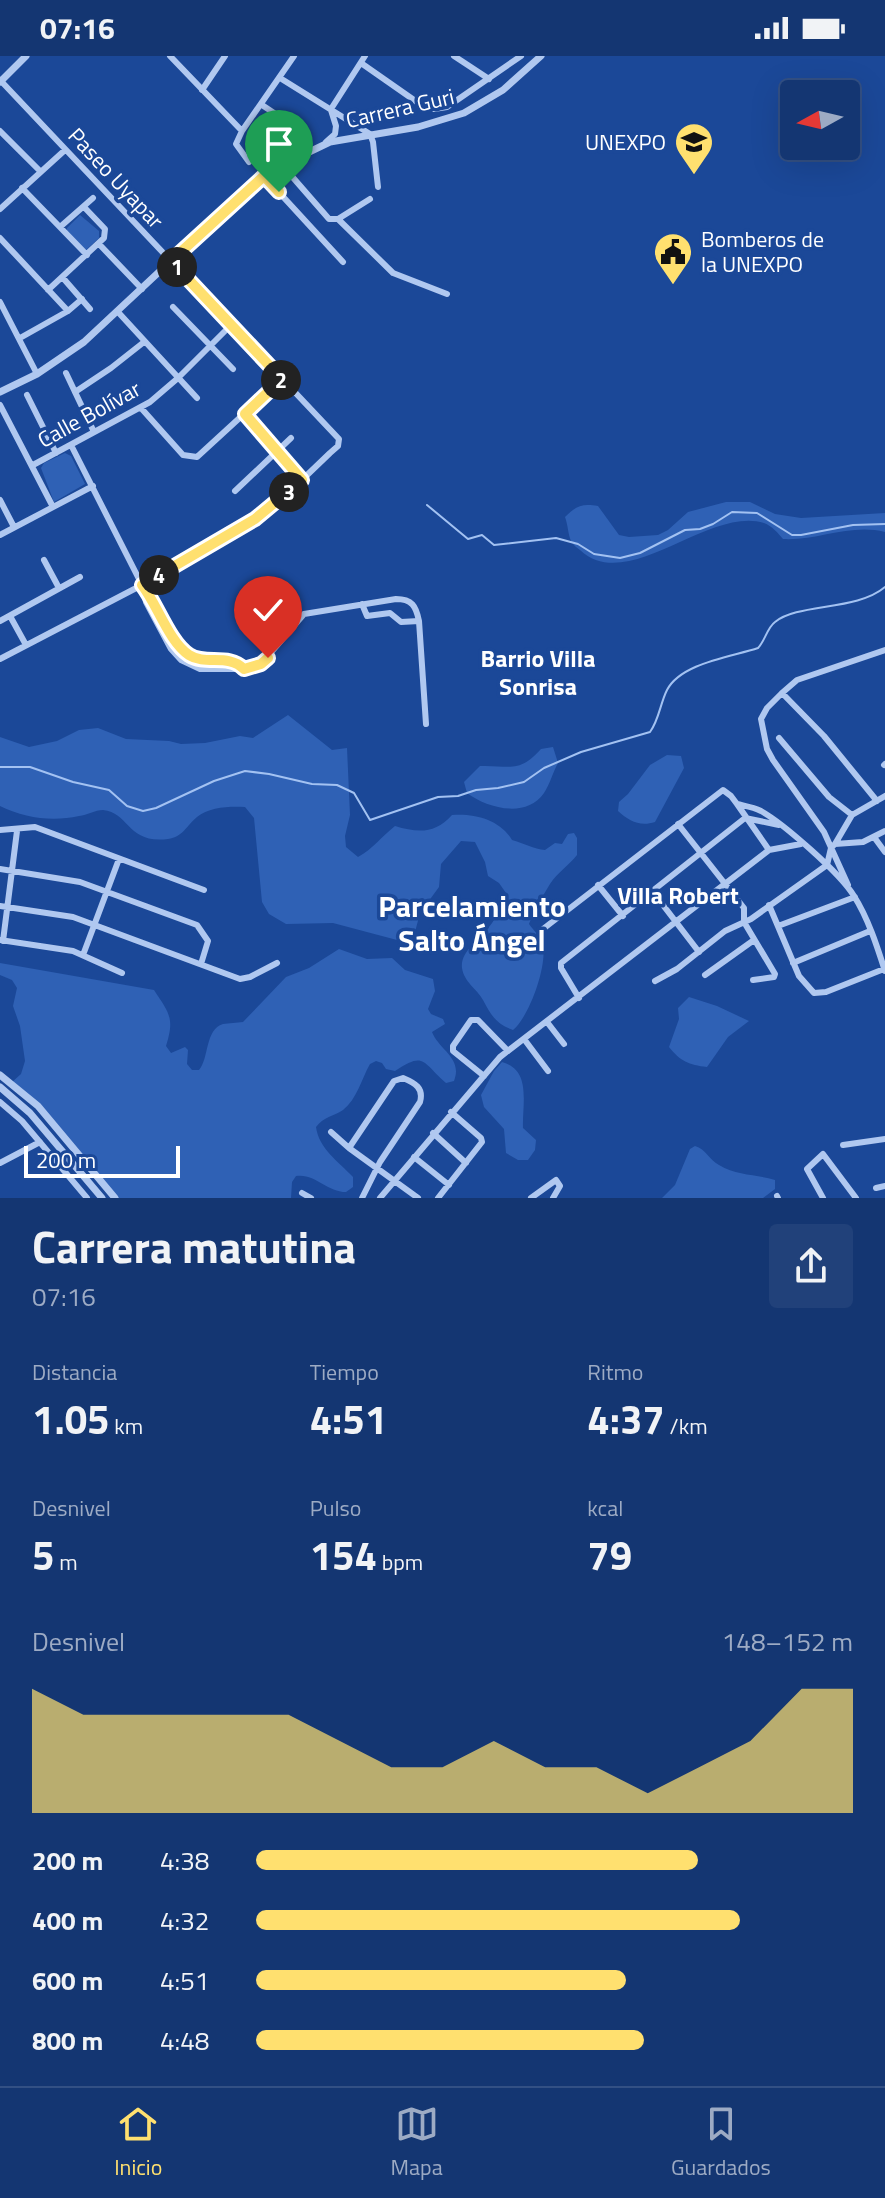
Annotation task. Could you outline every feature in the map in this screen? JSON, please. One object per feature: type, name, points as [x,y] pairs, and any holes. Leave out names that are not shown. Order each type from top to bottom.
[{"type":"street","points":[[0,81],[26,56]]},
{"type":"street","points":[[170,56],[242,131]]},
{"type":"street","points":[[202,90],[225,56]]},
{"type":"street","points":[[249,162],[236,144],[294,56]]},
{"type":"street","points":[[323,145],[335,134],[331,109],[365,56]]},
{"type":"street","points":[[454,56],[489,79]]},
{"type":"street","points":[[361,63],[424,107],[434,109],[447,107],[521,56]]},
{"type":"street","name":"Carrera Guri","points":[[0,392],[37,374],[84,342],[264,176],[323,145],[418,127],[464,113],[503,90],[541,56]]},
{"type":"street","points":[[280,78],[370,134],[378,187]]},
{"type":"street","name":"Paseo Uyapar","points":[[0,81],[339,439],[338,446],[302,480]]},
{"type":"street","points":[[262,105],[307,135]]},
{"type":"street","points":[[274,138],[286,122]]},
{"type":"street","points":[[1,135],[40,171]]},
{"type":"street","points":[[0,209],[65,150]]},
{"type":"street","points":[[282,165],[329,219],[338,219],[370,199]]},
{"type":"street","points":[[264,176],[343,262]]},
{"type":"street","points":[[22,188],[87,255]]},
{"type":"street","points":[[60,227],[93,198]]},
{"type":"street","points":[[48,290],[106,234],[84,207]]},
{"type":"street","points":[[338,219],[393,273],[447,294]]},
{"type":"street","points":[[0,238],[68,311]]},
{"type":"street","points":[[99,244],[142,289]]},
{"type":"street","points":[[63,278],[90,309]]},
{"type":"street","points":[[20,338],[68,311],[82,299]]},
{"type":"street","points":[[0,302],[37,374]]},
{"type":"street","points":[[173,307],[233,369]]},
{"type":"street","points":[[118,312],[197,398]]},
{"type":"street","name":"Calle Bolívar","points":[[33,465],[141,408],[178,378],[230,326]]},
{"type":"street","points":[[75,392],[144,342]]},
{"type":"street","points":[[66,373],[94,432]]},
{"type":"street","points":[[141,408],[183,455],[197,457],[282,379]]},
{"type":"street","points":[[27,395],[56,453]]},
{"type":"street","points":[[0,405],[53,507]]},
{"type":"street","points":[[0,659],[142,585],[255,519],[302,480],[245,414]]},
{"type":"street","points":[[235,491],[291,438]]},
{"type":"street","points":[[71,445],[142,585],[146,602],[163,636],[181,660],[200,669],[244,669],[265,662],[304,614],[396,599],[408,600],[415,606],[419,621],[426,724]]},
{"type":"street","points":[[0,535],[93,486]]},
{"type":"street","points":[[0,500],[14,527]]},
{"type":"street","points":[[44,560],[59,588]]},
{"type":"street","points":[[0,621],[80,577]]},
{"type":"street","points":[[362,604],[367,616],[390,613],[401,622],[419,621]]},
{"type":"street","points":[[10,616],[26,645]]},
{"type":"street","points":[[769,905],[803,984],[817,993],[885,970],[833,846],[767,749],[761,719],[767,708],[797,680],[885,650]]},
{"type":"street","points":[[782,693],[832,745],[877,801]]},
{"type":"street","points":[[779,738],[829,797],[852,815]]},
{"type":"street","points":[[543,929],[723,790],[737,804],[769,850]]},
{"type":"street","points":[[655,981],[827,865],[833,846],[852,815],[885,796]]},
{"type":"street","points":[[737,804],[758,810],[781,826],[850,889]]},
{"type":"street","points":[[745,818],[781,826]]},
{"type":"street","points":[[579,998],[561,963],[745,818]]},
{"type":"street","points":[[678,824],[746,911],[744,922],[775,976],[753,980]]},
{"type":"street","points":[[0,830],[17,831],[35,827],[204,890]]},
{"type":"street","points":[[17,831],[9,907],[1,940],[65,949],[122,973]]},
{"type":"street","points":[[833,846],[855,844],[885,831]]},
{"type":"street","points":[[874,837],[885,852]]},
{"type":"street","points":[[380,1198],[451,1112],[508,1051],[769,850],[801,844]]},
{"type":"street","points":[[83,955],[119,859]]},
{"type":"street","points":[[0,869],[71,879],[197,925],[208,941],[201,964]]},
{"type":"street","points":[[598,885],[623,916]]},
{"type":"street","points":[[653,892],[699,952]]},
{"type":"street","points":[[778,926],[855,897]]},
{"type":"street","points":[[0,906],[55,912],[243,979],[277,963]]},
{"type":"street","points":[[793,963],[870,931]]},
{"type":"street","points":[[705,975],[754,940]]},
{"type":"street","points":[[484,1076],[453,1051],[453,1046],[471,1020],[478,1020],[508,1051]]},
{"type":"street","points":[[547,1022],[564,1044]]},
{"type":"street","points":[[524,1039],[548,1071]]},
{"type":"street","points":[[0,1075],[38,1106],[115,1198]]},
{"type":"street","points":[[349,1148],[394,1081],[403,1078],[421,1090],[420,1102],[377,1168],[362,1198]]},
{"type":"street","points":[[0,1087],[30,1113],[102,1198]]},
{"type":"street","points":[[0,1102],[40,1142],[87,1198]]},
{"type":"street","points":[[438,1198],[482,1141],[451,1112]]},
{"type":"street","points":[[331,1132],[418,1198]]},
{"type":"street","points":[[433,1133],[466,1163]]},
{"type":"street","points":[[843,1145],[885,1139]]},
{"type":"street","points":[[0,1163],[40,1142]]},
{"type":"street","points":[[823,1198],[808,1174],[808,1167],[821,1154],[825,1155],[856,1198]]},
{"type":"street","points":[[414,1157],[449,1185]]},
{"type":"street","points":[[531,1198],[556,1180],[560,1186],[553,1198]]},
{"type":"street","points":[[876,1188],[885,1186]]},
{"type":"street","points":[[302,1193],[311,1198]]},
{"type":"shaded area","points":[[80,215],[99,231],[99,238],[86,250],[67,233],[67,228]]},
{"type":"shaded area","points":[[65,453],[71,456],[85,484],[54,502],[41,468],[44,463]]},
{"type":"shaded area","points":[[726,502],[750,502],[775,514],[801,518],[885,513],[885,532],[860,530],[783,539],[764,523],[742,521],[718,526],[645,557],[621,562],[599,561],[571,541],[565,517],[580,506],[598,506],[619,535],[658,535],[688,512]]},
{"type":"shaded area","points":[[288,715],[332,750],[347,748],[350,815],[346,847],[358,857],[395,826],[411,830],[433,829],[452,815],[469,815],[493,822],[512,840],[545,850],[555,843],[562,844],[568,834],[574,833],[577,855],[550,884],[529,924],[542,943],[544,955],[531,1003],[513,1030],[495,1018],[465,977],[462,968],[464,956],[495,919],[506,893],[499,883],[488,876],[475,842],[461,841],[441,864],[439,887],[420,913],[415,932],[409,938],[397,940],[333,923],[286,924],[269,914],[262,902],[254,818],[245,807],[207,811],[177,836],[155,839],[144,837],[119,816],[103,810],[49,819],[0,806],[0,737],[29,747],[57,741],[79,730],[98,728],[126,739],[205,743],[240,736],[253,738]]},
{"type":"shaded area","points":[[553,747],[558,763],[550,782],[544,793],[527,806],[495,806],[467,793],[464,782],[480,766],[520,765],[541,749]]},
{"type":"shaded area","points":[[667,755],[681,756],[684,768],[655,822],[640,823],[626,818],[618,811],[619,802],[650,765]]},
{"type":"shaded area","points":[[339,949],[367,959],[392,958],[405,970],[433,979],[435,991],[428,1009],[431,1014],[443,1019],[445,1024],[432,1032],[453,1060],[456,1073],[454,1081],[446,1083],[418,1060],[395,1071],[386,1069],[376,1061],[370,1064],[348,1106],[316,1127],[325,1148],[353,1177],[353,1187],[346,1192],[309,1177],[296,1176],[292,1182],[291,1198],[115,1198],[46,1116],[11,1083],[21,1074],[25,1061],[20,1026],[13,1006],[17,988],[12,980],[0,975],[0,963],[154,990],[169,1016],[166,1046],[171,1053],[185,1047],[188,1050],[187,1064],[192,1070],[199,1070],[217,1027],[243,1022],[286,977],[309,968]]},
{"type":"shaded area","points":[[689,997],[749,1021],[728,1037],[707,1067],[685,1062],[669,1047],[679,1019],[678,1008]]},
{"type":"shaded area","points":[[502,1062],[518,1072],[522,1080],[523,1128],[536,1140],[535,1150],[528,1160],[518,1160],[506,1153],[504,1129],[484,1107],[481,1095]]},
{"type":"shaded area","points":[[695,1146],[726,1169],[775,1180],[775,1189],[763,1198],[662,1198],[675,1185],[690,1149]]},
{"type":"waterway","points":[[427,505],[468,539],[482,535],[494,545],[556,538],[578,544],[594,554],[620,558],[640,553],[685,530],[713,524],[732,512],[757,513],[792,535],[853,525],[885,524]]},
{"type":"waterway","points":[[0,767],[30,767],[109,790],[127,806],[143,811],[245,771],[269,774],[312,784],[337,785],[354,793],[370,820],[438,797],[458,796],[524,782],[544,768],[581,752],[650,732],[667,690],[683,673],[708,662],[758,648],[772,625],[785,616],[859,600],[885,587]]},
{"type":"place","name":"UNEXPO","points":[[694,176]]},
{"type":"place","name":"Bomberos de la UNEXPO","points":[[673,286]]},
{"type":"district","name":"Barrio Villa Sonrisa","points":[[538,673]]},
{"type":"district","name":"Villa Robert","points":[[678,896]]},
{"type":"district","name":"Parcelamiento Salto Ángel","points":[[472,924]]},
{"type":"route","points":[[268,658],[261,664],[244,669],[227,660],[194,658],[183,651],[142,585],[255,519],[302,480],[245,414],[282,379],[171,261],[264,176],[279,192]]}]
